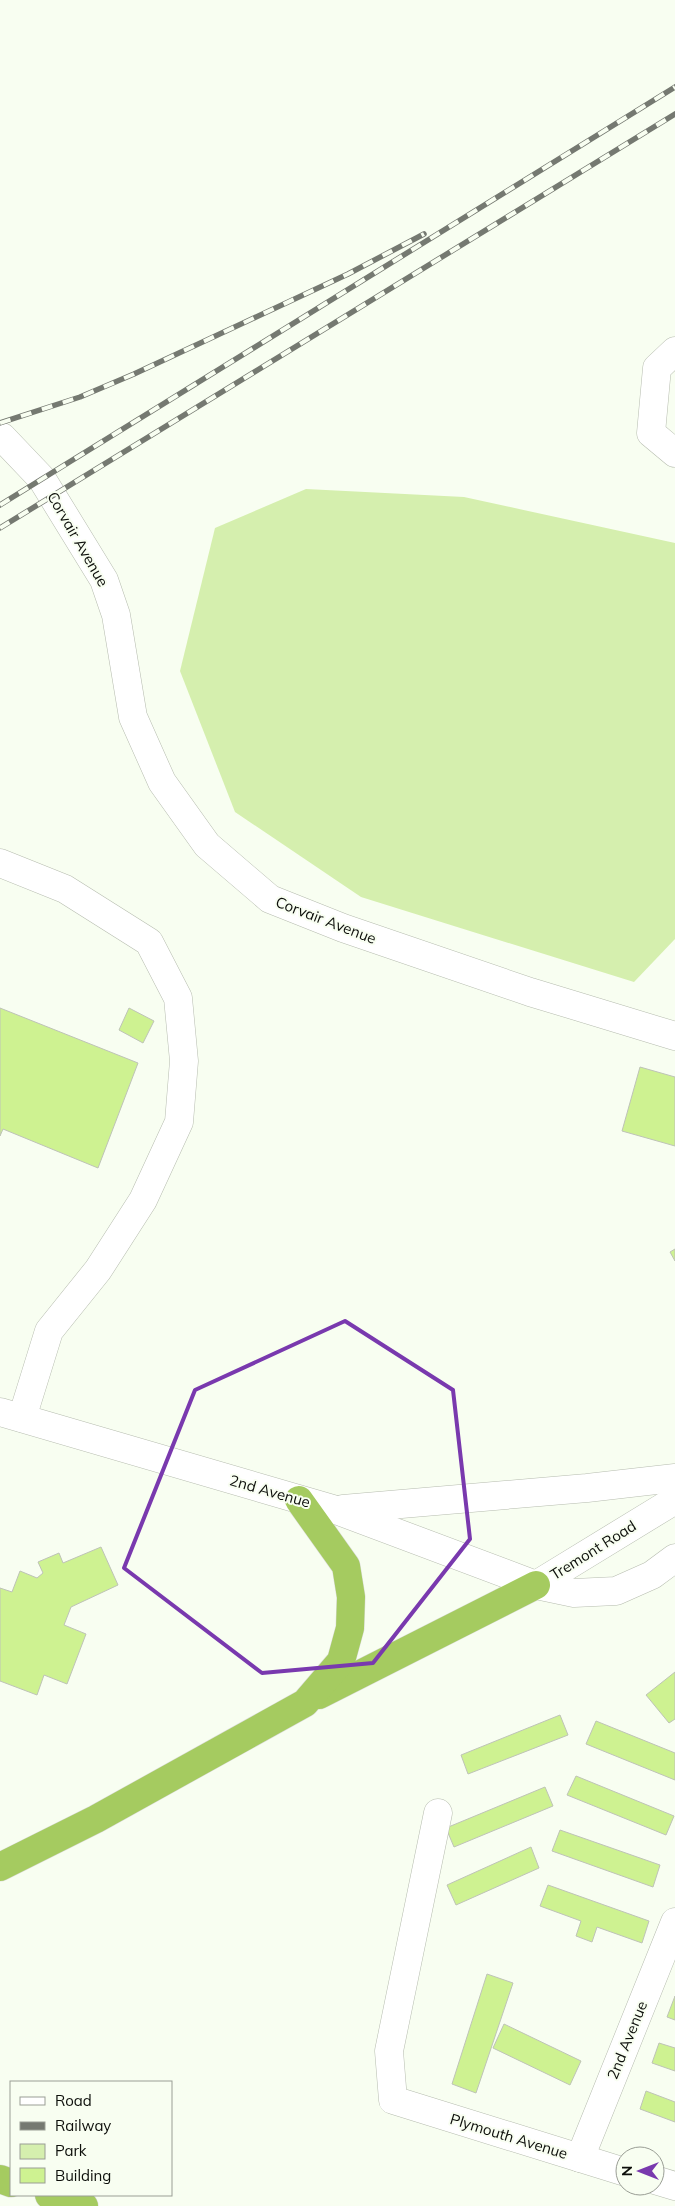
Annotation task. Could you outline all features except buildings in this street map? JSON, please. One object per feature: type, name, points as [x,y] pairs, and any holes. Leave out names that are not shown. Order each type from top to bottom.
[{"type":"highway","points":[[300,1500],[346,1566],[351,1597],[350,1628],[341,1661],[305,1702]]},
{"type":"highway","points":[[0,1867],[96,1819],[305,1702],[536,1585]]},
{"type":"highway","points":[[52,2196],[84,2206]]},
{"type":"street","points":[[675,351],[657,368],[651,433],[675,453]]},
{"type":"street","name":"Corvair Avenue","points":[[2,437],[42,479],[104,580],[116,615],[133,717],[162,782],[207,845],[270,899],[343,928],[521,988],[675,1036]]},
{"type":"street","points":[[0,863],[65,889],[150,942],[178,998],[184,1061],[179,1122],[143,1200],[98,1270],[49,1331],[11,1415]]},
{"type":"street","name":"2nd Avenue","points":[[11,1415],[336,1510],[536,1585]]},
{"type":"street","points":[[336,1510],[587,1488],[675,1478]]},
{"type":"street","name":"Tremont Road","points":[[536,1585],[675,1500]]},
{"type":"street","name":"Tremont Road","points":[[536,1585],[574,1593],[616,1591],[652,1575],[675,1558]]},
{"type":"street","name":"Plymouth Avenue","points":[[438,1813],[389,2051],[393,2100],[615,2169]]},
{"type":"street","name":"2nd Avenue","points":[[580,2158],[675,1922]]},
{"type":"highlighted area","points":[[345,1321],[453,1390],[470,1539],[373,1663],[262,1673],[124,1568],[195,1390]]},
{"type":"green space","points":[[306,489],[464,497],[675,543],[675,939],[634,982],[361,897],[235,812],[180,671],[215,528]]},
{"type":"railway","points":[[0,505],[675,87]]},
{"type":"railway","points":[[0,528],[675,114]]},
{"type":"railway","points":[[0,423],[80,397],[134,374],[348,274],[424,234]]}]
